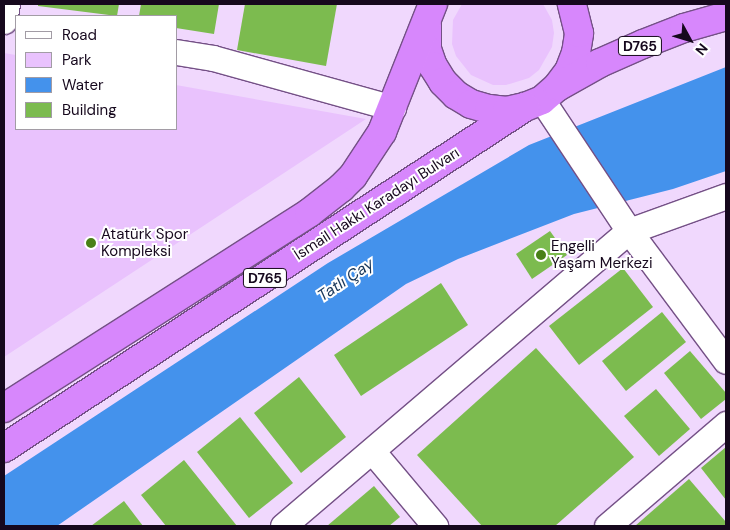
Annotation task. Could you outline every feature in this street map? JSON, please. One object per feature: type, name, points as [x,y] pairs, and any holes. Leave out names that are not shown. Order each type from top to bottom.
[{"type":"highway","points":[[430,6],[426,30],[427,49],[433,66],[442,82],[456,95],[471,104],[489,109],[507,110],[541,98],[569,71],[576,52],[579,33],[572,4]]},
{"type":"highway","name":"D765","points":[[4,408],[328,200],[353,176],[364,162],[393,108],[430,6]]},
{"type":"highway","name":"İsmail Hakkı Karadayı Bulvarı","points":[[4,448],[541,98],[600,63],[684,28],[726,16]]},
{"type":"street","points":[[4,22],[6,4]]},
{"type":"street","points":[[178,52],[213,58],[393,108]]},
{"type":"street","points":[[541,98],[629,231],[726,361]]},
{"type":"street","points":[[283,526],[373,452],[629,231],[726,196]]},
{"type":"street","points":[[607,526],[726,424]]},
{"type":"street","points":[[373,452],[435,526]]},
{"type":"green space","points":[[462,4],[543,4],[552,20],[554,33],[552,47],[539,70],[529,78],[506,85],[493,85],[471,75],[456,56],[452,44],[453,20]]},
{"type":"green space","name":"Atatürk Spor Kompleksi","points":[[4,53],[15,55],[15,130],[178,130],[178,85],[366,119],[4,357]]},
{"type":"water","name":"Tatlı Çay","points":[[726,67],[726,171],[673,189],[574,214],[458,259],[406,284],[57,526],[4,526],[4,476],[328,263],[529,145]]},
{"type":"building","points":[[38,4],[119,4],[117,15],[38,6]]},
{"type":"building","points":[[141,4],[219,4],[214,34],[178,28],[178,15],[139,15]]},
{"type":"building","points":[[245,4],[337,4],[326,66],[237,50]]},
{"type":"building","name":"Engelli Yaşam Merkezi","points":[[550,231],[567,255],[532,279],[516,254]]},
{"type":"building","points":[[623,268],[653,307],[579,365],[549,326]]},
{"type":"building","points":[[441,283],[468,325],[361,396],[334,355]]},
{"type":"building","points":[[662,312],[686,342],[626,391],[602,361]]},
{"type":"building","points":[[536,348],[634,457],[555,526],[482,526],[417,455]]},
{"type":"building","points":[[690,351],[726,393],[726,399],[701,419],[664,373]]},
{"type":"building","points":[[299,377],[346,437],[301,473],[254,413]]},
{"type":"building","points":[[656,389],[690,429],[659,456],[624,416]]},
{"type":"building","points":[[240,417],[293,483],[249,518],[197,452]]},
{"type":"building","points":[[726,447],[726,500],[701,468]]},
{"type":"building","points":[[184,460],[237,526],[166,526],[141,495]]},
{"type":"building","points":[[689,479],[726,522],[726,526],[635,526]]},
{"type":"building","points":[[374,486],[400,517],[389,526],[327,526]]},
{"type":"building","points":[[124,501],[143,526],[91,526]]},
{"type":"place","name":"Atatürk Spor Kompleksi","points":[[91,243]]},
{"type":"place","name":"Engelli Yaşam Merkezi","points":[[541,255]]}]
